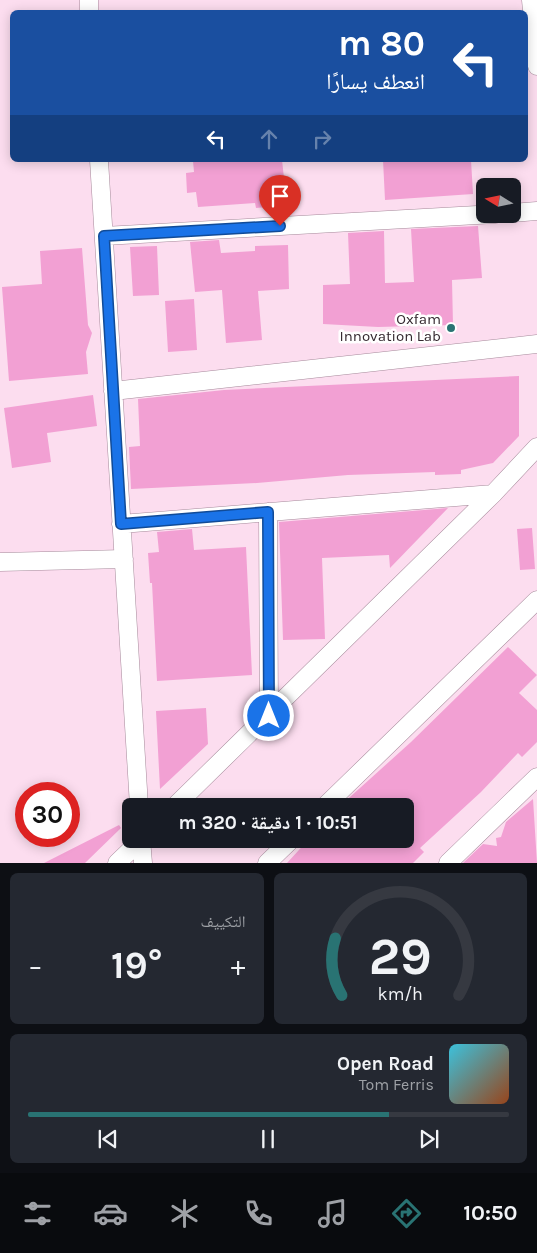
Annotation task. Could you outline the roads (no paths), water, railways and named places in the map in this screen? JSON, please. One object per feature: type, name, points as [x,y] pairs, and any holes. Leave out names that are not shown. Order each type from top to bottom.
[{"type":"street","points":[[531,0],[537,66]]},
{"type":"street","points":[[99,162],[139,798]]},
{"type":"street","points":[[521,212],[537,211]]},
{"type":"street","points":[[104,236],[476,215]]},
{"type":"street","points":[[113,391],[537,344]]},
{"type":"street","points":[[183,798],[269,716],[537,448]]},
{"type":"street","points":[[121,524],[493,494]]},
{"type":"street","points":[[268,512],[269,716]]},
{"type":"street","points":[[0,562],[124,559]]},
{"type":"street","points":[[333,798],[537,600]]},
{"type":"street","points":[[448,863],[537,777]]},
{"type":"street","points":[[117,863],[132,848]]},
{"type":"street","points":[[142,848],[143,863]]},
{"type":"street","points":[[267,863],[283,848]]},
{"type":"place","name":"Oxfam Innovation Lab","points":[[451,328]]}]
